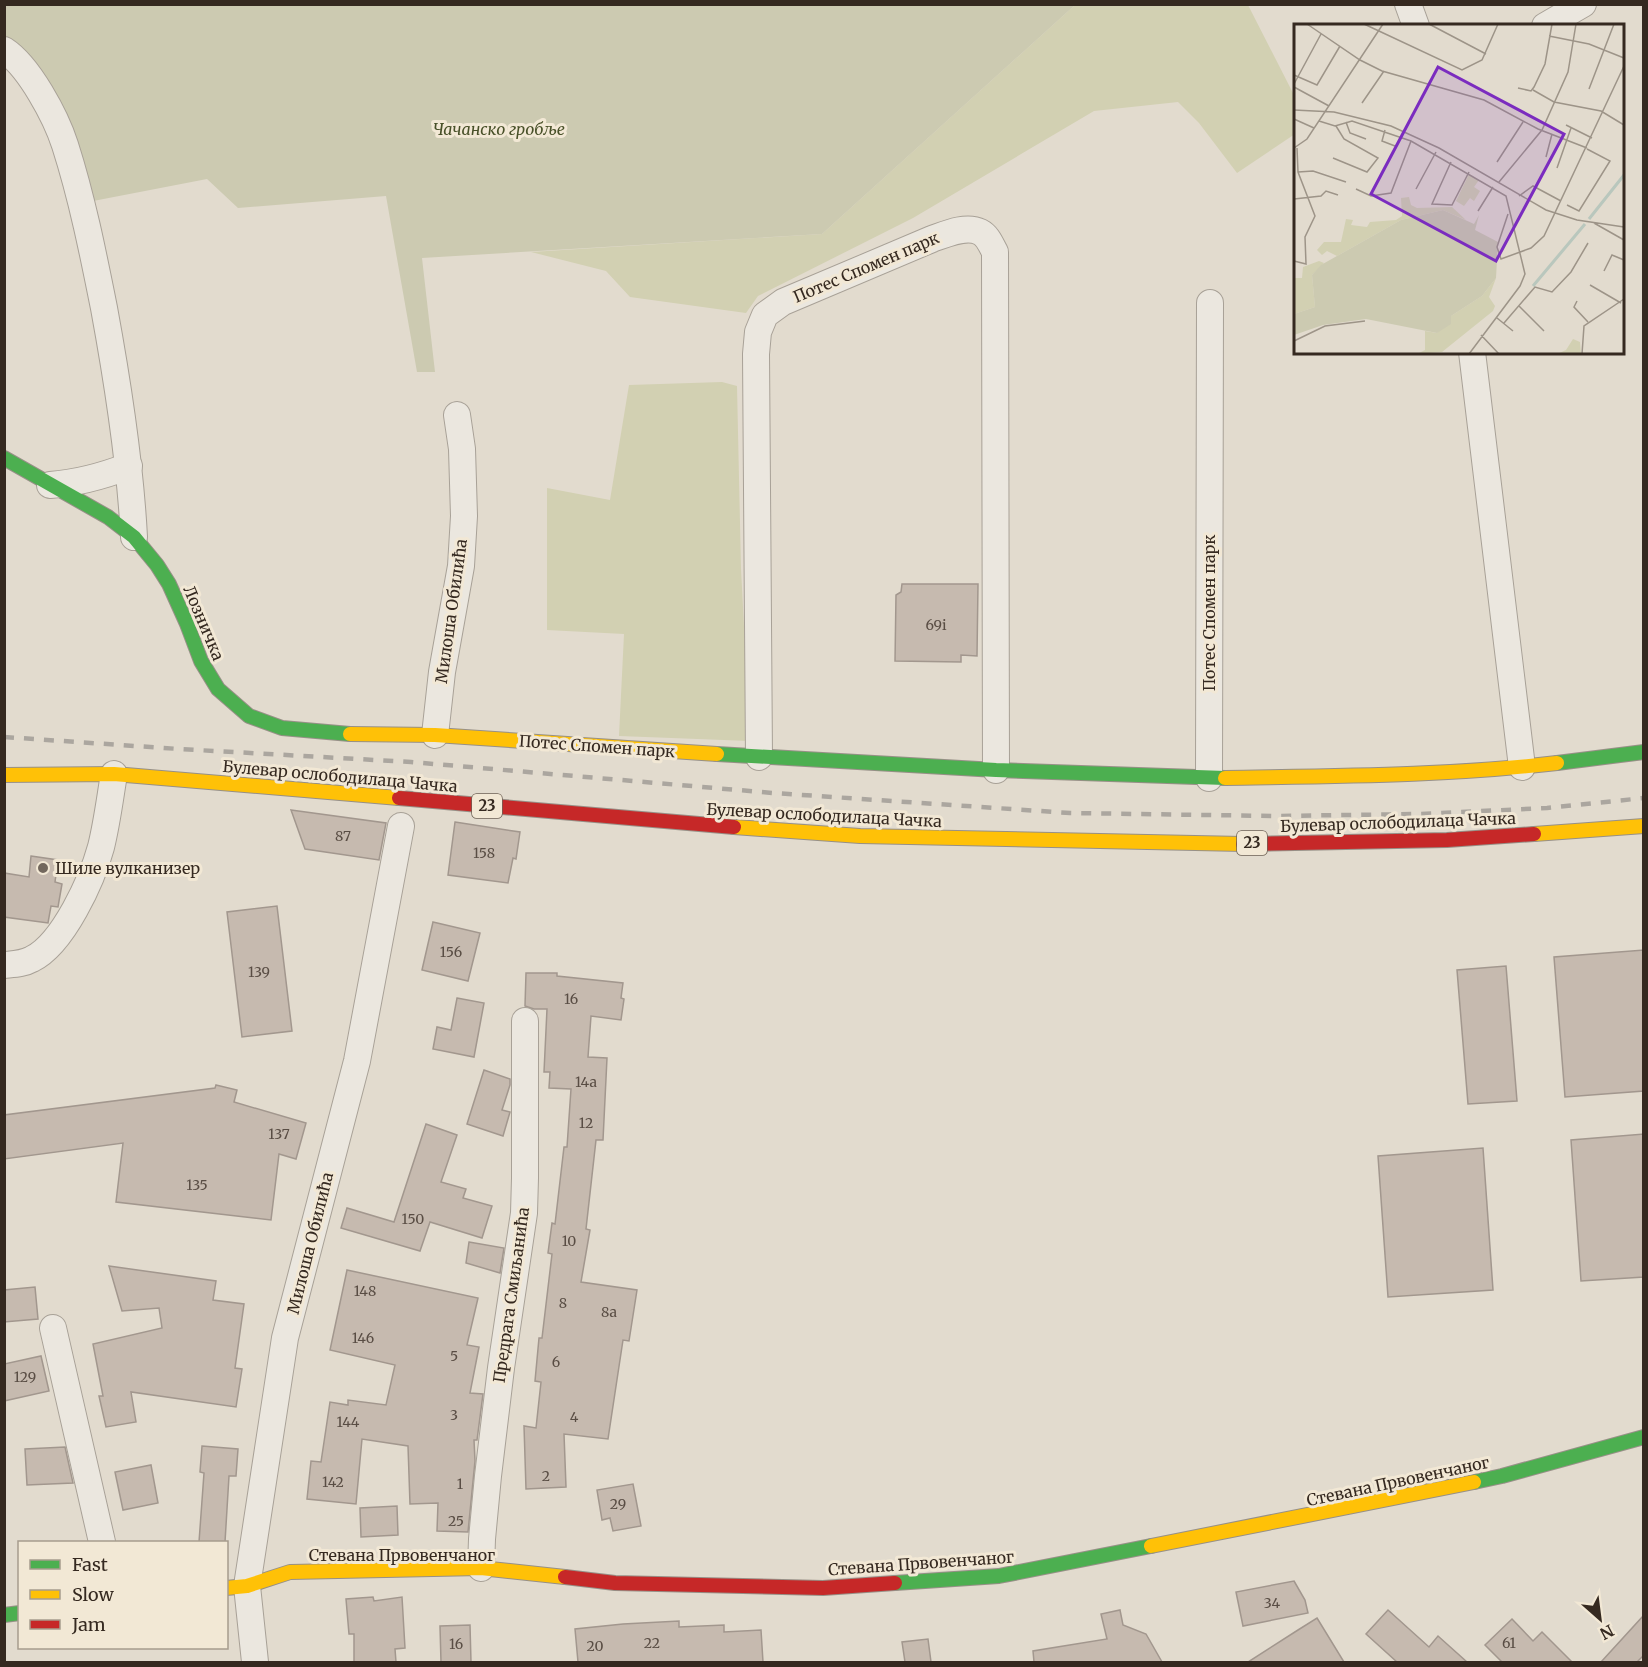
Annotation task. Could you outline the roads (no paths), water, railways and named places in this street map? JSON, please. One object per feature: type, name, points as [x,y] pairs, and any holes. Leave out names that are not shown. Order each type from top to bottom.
[{"type":"street","points":[[1408,4],[1415,24]]},
{"type":"street","points":[[1548,24],[1583,4]]},
{"type":"street","points":[[4,50],[21,65],[55,119],[83,208],[95,260],[120,398],[129,466],[134,537]]},
{"type":"street","name":"Потес Спомен парк","points":[[759,757],[756,366],[758,332],[765,315],[783,302],[932,239],[968,230],[981,232],[989,240],[995,252],[996,770]]},
{"type":"street","name":"Потес Спомен парк","points":[[1209,778],[1210,303]]},
{"type":"street","points":[[1472,354],[1522,767]]},
{"type":"street","name":"Милоша Обилића","points":[[435,735],[443,663],[461,566],[464,516],[462,459],[457,415]]},
{"type":"street","name":"Лозничка","points":[[4,458],[108,517],[134,537],[169,584],[201,662],[211,679],[227,698],[249,716],[282,728],[302,731],[361,735],[435,735]]},
{"type":"street","points":[[50,485],[86,480],[129,466]]},
{"type":"street","name":"Потес Спомен парк","points":[[435,735],[759,757],[996,770],[1209,778],[1378,775],[1522,767],[1644,752]]},
{"type":"street","points":[[4,965],[20,964],[33,959],[63,930],[92,873],[101,847],[114,774]]},
{"type":"street","name":"Булевар ослободилаца Чачка","points":[[4,775],[114,774],[860,836],[1191,843],[1340,843],[1447,840],[1644,826]]},
{"type":"street","name":"Милоша Обилића","points":[[255,1662],[237,1587],[285,1338],[357,1061],[400,826]]},
{"type":"street","name":"Предрага Смиљанића","points":[[481,1568],[489,1466],[524,1213],[525,1021]]},
{"type":"street","points":[[53,1329],[102,1541]]},
{"type":"street","name":"Стевана Првовенчаног","points":[[237,1587],[290,1572],[481,1568],[615,1583],[822,1588],[999,1576],[1346,1509],[1502,1476],[1644,1437]]},
{"type":"railway","points":[[4,737],[411,762],[773,793],[1070,813],[1275,816],[1419,814],[1547,808],[1644,798]]},
{"type":"place","name":"Шиле вулканизер","points":[[43,868]]},
{"type":"park label","name":"Чачанско гробље","points":[[499,129]]}]
